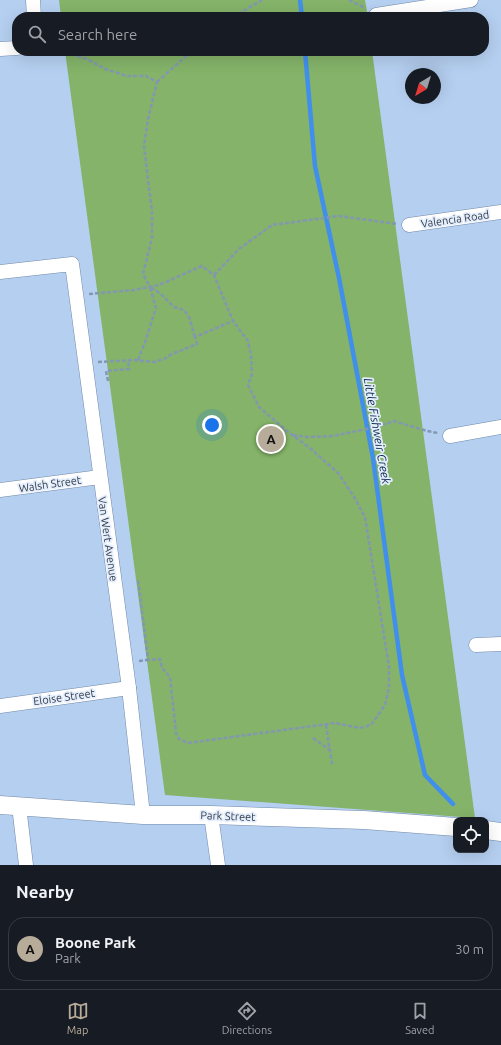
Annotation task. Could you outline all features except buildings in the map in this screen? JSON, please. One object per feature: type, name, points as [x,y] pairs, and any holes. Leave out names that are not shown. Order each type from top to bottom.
[{"type":"street","points":[[33,0],[34,12]]},
{"type":"street","points":[[390,12],[471,0]]},
{"type":"street","points":[[0,49],[12,48]]},
{"type":"street","name":"Valencia Road","points":[[409,225],[501,212]]},
{"type":"street","name":"Van Wert Avenue","points":[[0,272],[72,264],[129,688],[143,815]]},
{"type":"street","points":[[450,436],[501,427]]},
{"type":"street","name":"Walsh Street","points":[[0,490],[100,477]]},
{"type":"street","points":[[476,645],[501,644]]},
{"type":"street","name":"Eloise Street","points":[[0,706],[129,688]]},
{"type":"street","name":"Park Street","points":[[0,805],[143,815],[211,815],[364,820],[453,827]]},
{"type":"street","points":[[19,806],[26,865]]},
{"type":"street","points":[[211,815],[218,865]]},
{"type":"street","points":[[489,830],[501,832]]},
{"type":"path","points":[[242,12],[262,0]]},
{"type":"path","points":[[349,0],[372,12]]},
{"type":"path","points":[[77,56],[87,59],[105,69],[127,76],[146,76],[156,82]]},
{"type":"path","points":[[138,360],[156,308],[150,287],[143,274],[152,238],[152,212],[144,146],[148,119],[156,82],[186,56]]},
{"type":"path","points":[[214,275],[239,250],[272,225],[339,216],[409,225]]},
{"type":"path","points":[[77,295],[134,290],[159,285],[202,266],[214,275],[233,321],[248,341],[252,374],[248,385],[259,407],[338,473],[353,494],[365,517],[389,667],[389,688],[385,705],[371,725],[360,728],[335,723],[188,743],[179,739],[176,734],[170,677],[162,668],[160,659],[148,660],[138,579]]},
{"type":"path","points":[[86,363],[128,360],[154,362],[197,344],[189,317],[184,310],[174,307],[161,294],[150,287]]},
{"type":"path","points":[[195,337],[233,321]]},
{"type":"path","points":[[108,381],[106,371],[129,369],[128,360]]},
{"type":"path","points":[[291,434],[307,437],[333,436],[376,427],[394,421],[450,436]]},
{"type":"path","points":[[326,725],[332,764]]},
{"type":"path","points":[[302,728],[303,734]]},
{"type":"path","points":[[313,738],[330,750]]},
{"type":"green space","points":[[59,0],[365,0],[367,12],[60,12]]},
{"type":"green space","points":[[66,56],[373,56],[475,817],[165,795]]},
{"type":"waterway","name":"Little Fishweir Creek","points":[[300,0],[301,12]]},
{"type":"waterway","name":"Little Fishweir Creek","points":[[305,56],[315,166],[339,278],[373,458],[402,675],[425,775],[453,804]]},
{"type":"place","name":"Boone Park","points":[[271,439]]}]
